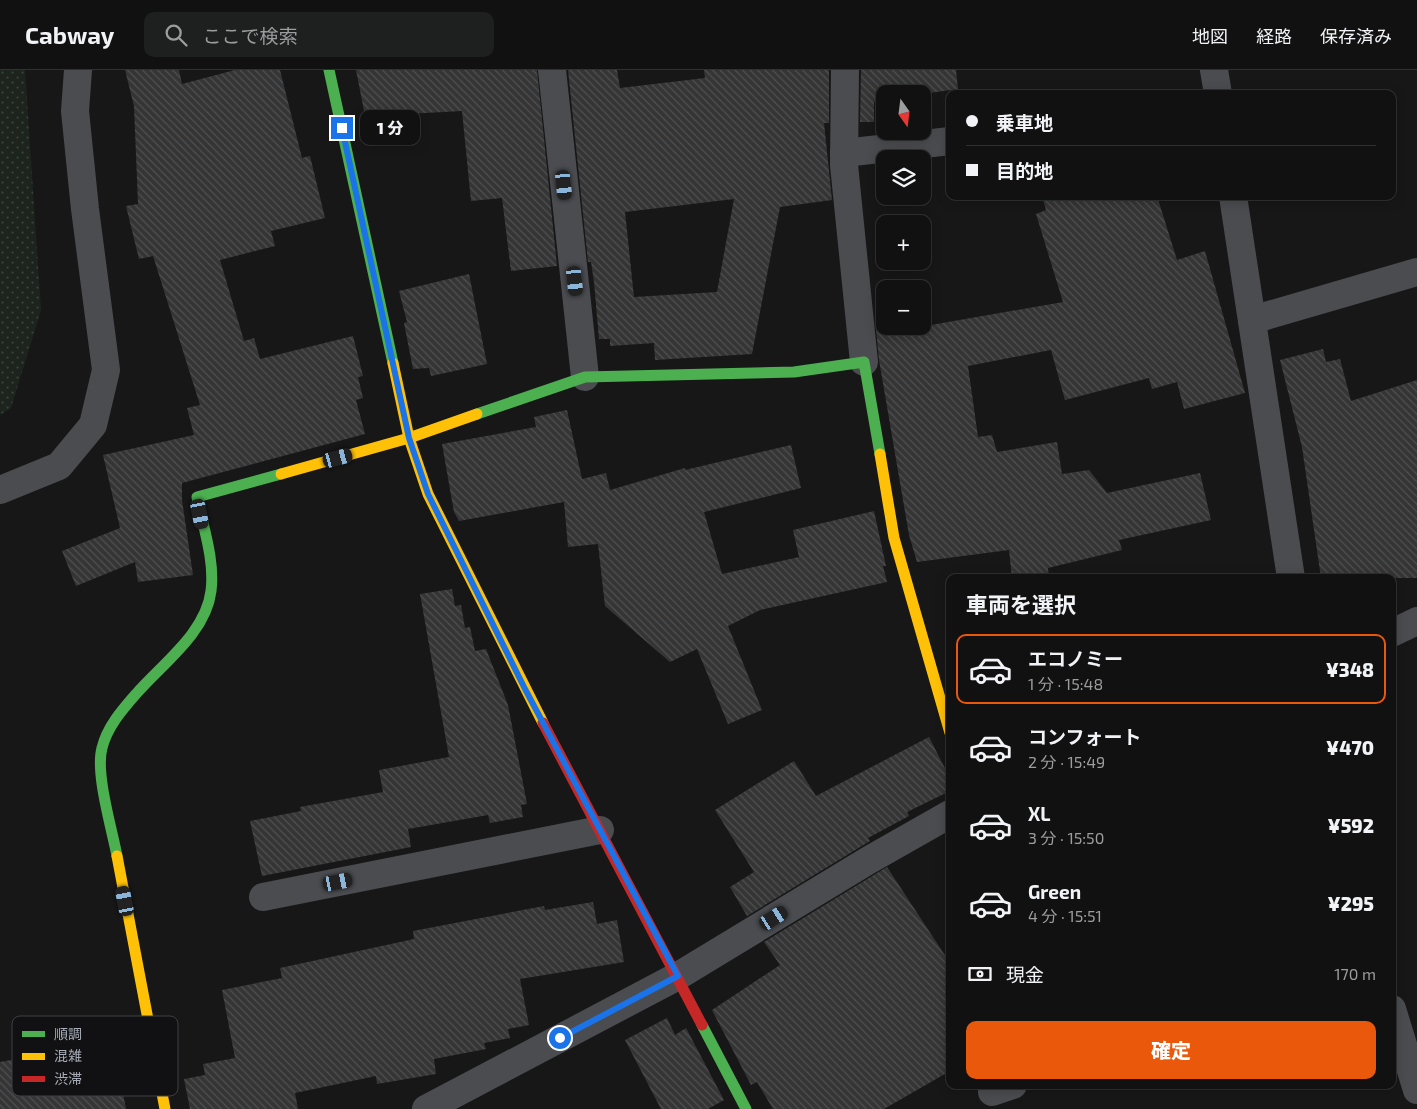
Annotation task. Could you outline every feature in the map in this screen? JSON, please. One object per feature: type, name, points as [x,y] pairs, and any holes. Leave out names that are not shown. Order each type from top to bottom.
[{"type":"street","points":[[0,490],[59,466],[92,426],[106,370],[85,209],[76,121],[78,70]]},
{"type":"street","points":[[329,70],[409,438],[428,494],[525,689],[678,976],[746,1109]]},
{"type":"street","points":[[552,70],[585,378]]},
{"type":"street","points":[[846,70],[844,153],[864,362],[894,538],[946,719]]},
{"type":"street","points":[[1214,70],[1217,90]]},
{"type":"street","points":[[844,153],[946,141]]},
{"type":"street","points":[[1234,200],[1290,574]]},
{"type":"street","points":[[1252,320],[1417,272]]},
{"type":"street","points":[[148,1016],[100,769],[102,746],[118,717],[202,619],[211,593],[210,566],[197,497],[409,438],[585,378],[794,372],[864,362]]},
{"type":"street","points":[[1396,631],[1417,621]]},
{"type":"street","points":[[426,1109],[678,976],[869,860],[946,816]]},
{"type":"street","points":[[263,897],[600,830]]},
{"type":"street","points":[[1396,1022],[1417,1090]]},
{"type":"street","points":[[163,1096],[166,1109]]},
{"type":"shaded area","points":[[0,70],[25,70],[41,310],[11,408],[0,415]]},
{"type":"building","points":[[125,70],[179,70],[182,84],[235,70],[280,70],[302,158],[310,156],[325,218],[271,231],[275,246],[220,260],[244,341],[254,338],[260,359],[353,336],[363,376],[358,377],[363,398],[356,400],[365,434],[182,483],[182,500],[193,575],[138,582],[135,562],[76,586],[62,551],[120,528],[103,455],[194,435],[187,408],[200,405],[153,256],[139,259],[126,206],[138,204],[134,106]]},
{"type":"building","points":[[356,70],[537,70],[557,266],[511,271],[502,198],[471,201],[462,111],[407,114],[366,121]]},
{"type":"building","points":[[568,70],[617,70],[620,88],[705,78],[704,70],[829,70],[829,123],[824,123],[832,200],[780,207],[752,354],[655,360],[654,343],[610,346],[610,339],[599,339],[594,282],[591,262],[588,262]],"holes":[[[734,199],[717,292],[634,297],[625,212]]]},
{"type":"building","points":[[861,70],[956,70],[958,89],[931,93],[931,85],[876,85],[874,122],[860,122]]},
{"type":"building","points":[[1043,200],[1158,200],[1177,260],[1205,251],[1245,393],[1184,409],[1177,382],[1152,389],[1149,378],[1065,400],[1051,350],[968,366],[978,437],[992,435],[997,452],[1057,442],[1062,474],[1089,470],[1107,493],[1200,473],[1211,520],[1119,540],[1122,550],[1048,568],[1049,574],[1012,574],[1009,550],[917,562],[909,535],[879,360],[877,335],[931,335],[931,325],[1063,302],[1036,214],[1046,210]]},
{"type":"building","points":[[469,274],[487,364],[431,376],[429,368],[413,369],[404,323],[407,322],[399,291]]},
{"type":"building","points":[[1323,349],[1326,362],[1340,359],[1351,401],[1417,380],[1417,578],[1396,578],[1396,574],[1320,574],[1302,447],[1280,360]]},
{"type":"building","points":[[567,410],[582,479],[606,473],[610,490],[685,468],[685,470],[791,445],[801,488],[704,512],[722,574],[799,557],[793,530],[874,511],[886,566],[883,566],[887,582],[760,610],[728,626],[762,710],[728,724],[697,649],[670,662],[605,606],[598,544],[568,547],[564,502],[459,521],[454,512],[442,444],[536,427],[534,417]]},
{"type":"building","points":[[452,589],[455,606],[461,605],[465,628],[470,627],[475,651],[486,649],[508,705],[527,804],[521,805],[523,817],[490,823],[488,815],[408,829],[411,847],[262,876],[250,821],[301,811],[300,807],[383,792],[379,770],[449,757],[420,594]]},
{"type":"building","points":[[929,737],[946,770],[946,793],[907,812],[909,816],[868,838],[870,841],[747,916],[730,887],[754,872],[715,810],[794,761],[816,796]]},
{"type":"building","points":[[887,867],[946,957],[946,1073],[884,1109],[773,1109],[757,1082],[751,1085],[712,1010],[780,965],[764,942]]},
{"type":"building","points":[[593,902],[597,924],[617,920],[624,962],[520,979],[529,1025],[508,1029],[510,1038],[484,1043],[486,1049],[434,1059],[436,1074],[377,1084],[376,1076],[295,1093],[298,1109],[190,1109],[184,1079],[205,1075],[203,1064],[235,1058],[222,990],[282,978],[280,968],[414,939],[413,931],[544,906],[545,910]]},
{"type":"building","points":[[667,1018],[675,1035],[686,1028],[724,1100],[708,1109],[661,1109],[625,1040]]},
{"type":"building","points":[[12,1060],[12,1096],[124,1096],[126,1109],[0,1109],[0,1062]]},
{"type":"traffic: fast","points":[[329,70],[393,363]]},
{"type":"traffic: fast","points":[[477,414],[585,377],[794,372],[864,362],[880,454]]},
{"type":"traffic: fast","points":[[117,856],[102,786],[100,759],[102,748],[107,733],[120,713],[192,634],[201,621],[207,606],[211,591],[211,567],[208,544],[197,497],[281,474]]},
{"type":"traffic: fast","points":[[702,1025],[746,1109]]},
{"type":"traffic: slow","points":[[393,363],[409,438],[428,494],[543,723]]},
{"type":"traffic: slow","points":[[281,474],[409,438],[477,414]]},
{"type":"traffic: slow","points":[[880,454],[894,538],[946,719]]},
{"type":"traffic: slow","points":[[117,856],[147,1016]]},
{"type":"traffic: slow","points":[[163,1096],[165,1109]]},
{"type":"traffic: jam","points":[[543,723],[702,1025]]},
{"type":"route","points":[[342,128],[409,438],[428,494],[525,689],[678,976],[560,1038]]}]
